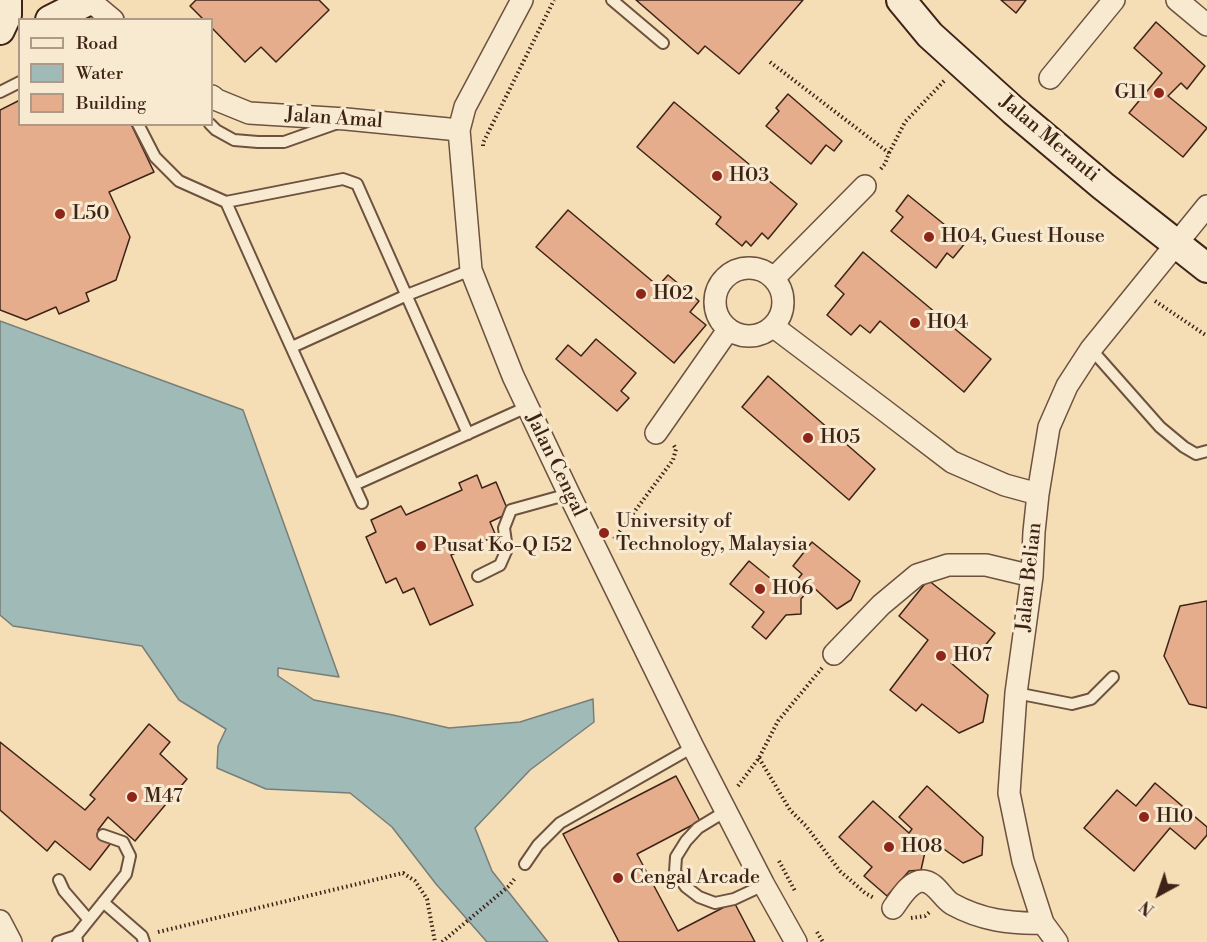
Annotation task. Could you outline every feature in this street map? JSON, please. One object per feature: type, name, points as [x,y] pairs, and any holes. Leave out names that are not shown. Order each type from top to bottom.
[{"type":"street","points":[[0,30],[7,15],[7,0]]},
{"type":"street","points":[[54,18],[89,0],[110,18]]},
{"type":"street","name":"Jalan Cengal","points":[[522,0],[465,107],[459,130],[471,270],[527,407],[693,747],[795,942]]},
{"type":"street","name":"Jalan Meranti","points":[[901,0],[922,27],[1014,111],[1207,268]]},
{"type":"street","points":[[1050,78],[1114,0]]},
{"type":"street","points":[[1177,0],[1207,25]]},
{"type":"street","points":[[0,44],[18,36]]},
{"type":"street","name":"Jalan Amal","points":[[213,97],[249,113],[346,119],[459,130]]},
{"type":"street","points":[[774,278],[865,186]]},
{"type":"street","name":"Jalan Belian","points":[[1057,942],[1043,923],[1023,861],[1009,794],[1016,693],[1032,576],[1038,494],[1049,427],[1067,386],[1091,349],[1207,206]]},
{"type":"street","points":[[743,268],[765,271],[774,278],[784,297],[784,308],[774,327],[766,333],[746,337],[728,330],[716,311],[717,289],[723,279],[743,268]]},
{"type":"street","points":[[774,327],[952,462],[1005,485],[1038,494]]},
{"type":"street","points":[[656,433],[728,330]]},
{"type":"street","points":[[834,654],[880,604],[917,575],[948,565],[986,565],[1032,576]]},
{"type":"street","points":[[893,908],[910,885],[922,881],[932,884],[952,903],[992,920],[1023,924],[1043,923]]},
{"type":"street","points":[[0,921],[11,942]]},
{"type":"lane","points":[[612,0],[663,43]]},
{"type":"lane","points":[[0,92],[18,83]]},
{"type":"lane","points":[[212,126],[234,140],[284,142],[346,119]]},
{"type":"lane","points":[[139,126],[155,157],[179,181],[226,202],[343,179],[357,184],[468,434]]},
{"type":"lane","points":[[226,202],[362,503]]},
{"type":"lane","points":[[292,347],[407,295],[471,270]]},
{"type":"lane","points":[[1091,349],[1160,427],[1196,454],[1207,451]]},
{"type":"lane","points":[[354,485],[527,407]]},
{"type":"lane","points":[[478,576],[500,565],[507,549],[504,528],[511,510],[569,494]]},
{"type":"lane","points":[[1016,693],[1072,704],[1091,699],[1113,677]]},
{"type":"lane","points":[[525,864],[538,844],[560,823],[693,747]]},
{"type":"lane","points":[[726,811],[698,828],[686,841],[676,857],[675,872],[686,887],[699,897],[715,903],[734,899],[764,885]]},
{"type":"lane","points":[[58,942],[77,939],[89,920],[126,874],[130,856],[123,842],[103,835]]},
{"type":"lane","points":[[59,880],[64,891],[89,920]]},
{"type":"lane","points":[[103,902],[143,939]]},
{"type":"path","points":[[483,143],[554,0]]},
{"type":"path","points":[[770,62],[889,153]]},
{"type":"path","points":[[865,186],[885,164],[905,122],[961,63]]},
{"type":"path","points":[[1138,290],[1207,336]]},
{"type":"path","points":[[610,544],[673,460],[676,449],[670,439],[656,433]]},
{"type":"path","points":[[738,786],[759,758],[778,721],[834,654]]},
{"type":"path","points":[[759,758],[790,810],[806,826],[840,871],[865,893],[893,908],[905,919],[925,916],[945,898]]},
{"type":"path","points":[[143,939],[403,873],[415,881],[427,899],[435,942]]},
{"type":"path","points":[[443,941],[509,886]]},
{"type":"water","points":[[0,321],[243,410],[339,677],[278,668],[278,676],[314,700],[449,728],[520,722],[593,699],[594,722],[530,770],[475,828],[492,871],[548,942],[487,942],[436,884],[392,827],[350,793],[266,789],[217,768],[218,746],[226,729],[179,700],[142,646],[13,626],[0,615]]},
{"type":"building","points":[[196,0],[319,0],[329,10],[276,62],[261,47],[245,62],[213,29],[213,18],[202,18],[190,6]]},
{"type":"building","points":[[636,0],[803,0],[739,74],[705,46],[698,54]]},
{"type":"building","points":[[1001,0],[1026,0],[1016,13]]},
{"type":"building","name":"G11","points":[[1156,22],[1205,66],[1187,89],[1181,83],[1168,96],[1207,128],[1183,157],[1129,113],[1162,73],[1134,48]]},
{"type":"building","points":[[788,94],[842,141],[834,151],[826,145],[811,164],[766,126],[779,111],[776,108]]},
{"type":"building","name":"L50","points":[[18,101],[18,126],[132,126],[154,172],[109,192],[130,237],[116,280],[86,293],[89,301],[59,314],[56,307],[26,320],[0,310],[0,110]]},
{"type":"building","name":"H03","points":[[674,102],[797,204],[768,239],[762,233],[751,246],[746,241],[742,246],[716,224],[721,217],[637,147]]},
{"type":"building","name":"H04, Guest House","points":[[908,195],[966,242],[953,258],[947,253],[936,268],[891,231],[903,217],[896,211]]},
{"type":"building","name":"H02","points":[[568,210],[658,286],[668,275],[699,301],[690,312],[706,325],[674,363],[536,247]]},
{"type":"building","name":"H04","points":[[863,252],[991,359],[964,392],[880,321],[870,333],[860,325],[851,335],[827,315],[844,294],[835,286]]},
{"type":"building","points":[[596,339],[636,373],[621,391],[629,398],[617,411],[556,359],[568,345],[581,356]]},
{"type":"building","name":"H05","points":[[768,376],[875,469],[849,500],[742,407]]},
{"type":"building","name":"Pusat Ko-Q I52","points":[[477,475],[482,488],[496,482],[509,513],[490,522],[496,536],[451,555],[473,605],[430,625],[414,588],[403,593],[396,578],[386,583],[366,537],[376,532],[371,520],[401,506],[406,515],[462,490],[459,483]]},
{"type":"building","name":"H06","points":[[812,542],[860,581],[851,600],[837,609],[812,586],[801,599],[801,614],[786,615],[766,639],[752,627],[764,612],[730,584],[749,561],[787,592],[802,574],[793,566]]},
{"type":"building","name":"H07","points":[[928,580],[995,633],[977,656],[956,657],[951,663],[988,695],[983,722],[959,733],[922,704],[916,711],[890,690],[928,640],[899,616]]},
{"type":"building","points":[[1207,601],[1207,708],[1189,704],[1164,656],[1180,606]]},
{"type":"building","name":"M47","points":[[149,724],[170,742],[160,754],[187,779],[135,841],[108,817],[98,830],[111,843],[90,870],[55,841],[47,851],[0,810],[0,742],[85,810],[95,799],[90,795]]},
{"type":"building","name":"Cengal Arcade","points":[[676,776],[700,821],[637,854],[678,931],[734,902],[755,942],[619,942],[563,834]]},
{"type":"building","name":"H10","points":[[1155,783],[1207,827],[1207,835],[1195,849],[1170,828],[1134,871],[1084,828],[1117,790],[1136,806]]},
{"type":"building","name":"H08","points":[[927,786],[983,837],[982,855],[963,863],[933,841],[925,852],[921,870],[909,871],[887,896],[864,876],[872,867],[839,837],[873,801],[909,833],[912,829],[899,817]]},
{"type":"place","name":"G11","points":[[1159,93]]},
{"type":"place","name":"H03","points":[[717,176]]},
{"type":"place","name":"L50","points":[[60,214]]},
{"type":"place","name":"H04, Guest House","points":[[929,237]]},
{"type":"place","name":"H02","points":[[641,294]]},
{"type":"place","name":"H04","points":[[915,323]]},
{"type":"place","name":"H05","points":[[808,438]]},
{"type":"place","name":"University of Technology, Malaysia","points":[[604,533]]},
{"type":"place","name":"Pusat Ko-Q I52","points":[[421,546]]},
{"type":"place","name":"H06","points":[[760,589]]},
{"type":"place","name":"H07","points":[[941,656]]},
{"type":"place","name":"M47","points":[[132,797]]},
{"type":"place","name":"H10","points":[[1144,817]]},
{"type":"place","name":"H08","points":[[889,847]]},
{"type":"place","name":"Cengal Arcade","points":[[618,878]]}]
